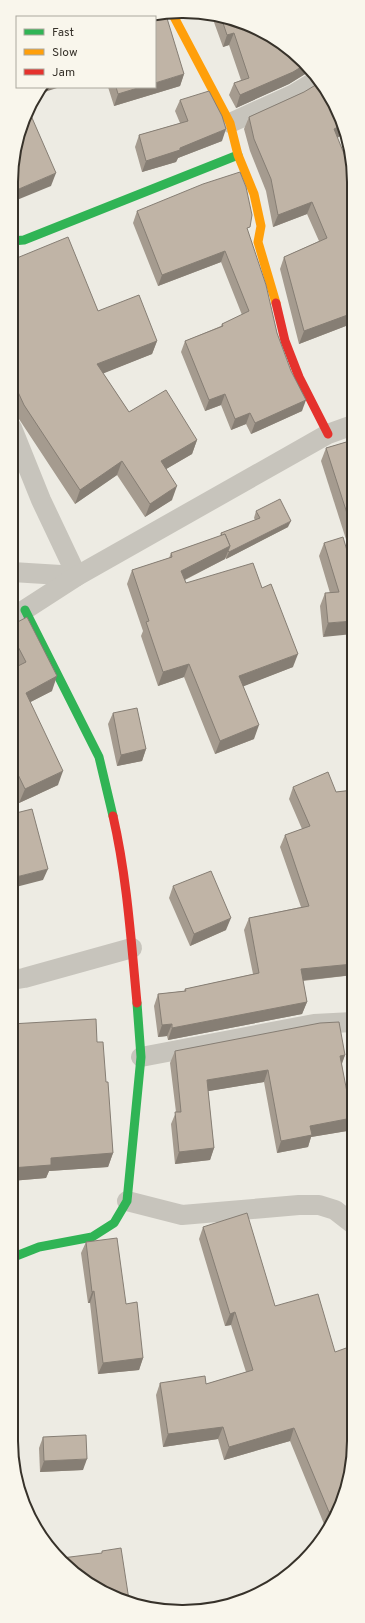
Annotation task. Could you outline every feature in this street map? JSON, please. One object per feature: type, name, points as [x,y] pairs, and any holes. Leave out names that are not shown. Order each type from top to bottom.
[{"type":"street","points":[[175,18],[230,123],[238,155],[254,194],[261,226],[258,242],[274,293],[285,340],[299,377],[328,434]]},
{"type":"street","points":[[230,123],[294,94],[313,82]]},
{"type":"street","points":[[18,240],[24,240],[238,155]]},
{"type":"street","points":[[18,1255],[39,1247],[92,1237],[114,1223],[127,1201],[141,1056],[132,948],[120,848],[99,757],[18,614],[77,576],[328,434],[347,428]]},
{"type":"street","points":[[18,443],[41,500],[77,576]]},
{"type":"street","points":[[18,572],[77,576]]},
{"type":"street","points":[[18,979],[132,948]]},
{"type":"street","points":[[141,1056],[314,1024],[347,1022]]},
{"type":"street","points":[[127,1201],[182,1215],[299,1205],[319,1205],[335,1210],[347,1220]]},
{"type":"building","points":[[167,18],[184,74],[156,83],[156,20]]},
{"type":"building","points":[[223,23],[265,40],[283,52],[300,68],[240,95],[234,83],[249,78],[234,33],[227,35]]},
{"type":"building","points":[[315,85],[325,100],[337,128],[334,129],[345,157],[347,172],[347,315],[304,331],[284,257],[327,238],[312,202],[278,215],[271,179],[254,139],[249,117],[304,92]]},
{"type":"building","points":[[116,88],[138,88],[118,94]]},
{"type":"building","points":[[209,91],[222,116],[226,129],[180,148],[180,150],[146,161],[139,135],[188,121],[180,100]]},
{"type":"building","points":[[32,118],[56,173],[18,189],[18,172],[21,150]]},
{"type":"building","points":[[240,172],[246,187],[252,215],[250,227],[247,228],[266,285],[277,333],[291,371],[306,400],[255,423],[250,413],[235,419],[225,394],[209,400],[185,341],[223,326],[222,324],[249,311],[225,251],[162,275],[137,211],[203,184]]},
{"type":"building","points":[[68,237],[98,311],[139,295],[157,341],[97,364],[129,412],[166,390],[197,440],[161,461],[177,486],[150,504],[122,461],[80,490],[24,405],[18,392],[18,258]]},
{"type":"building","points":[[347,442],[347,513],[326,448]]},
{"type":"building","points":[[280,499],[291,521],[229,552],[230,546],[225,534],[222,536],[221,533],[260,518],[256,511]]},
{"type":"building","points":[[225,534],[230,546],[181,571],[186,583],[253,563],[262,588],[271,584],[298,654],[239,676],[259,725],[220,741],[189,664],[163,672],[146,622],[149,621],[132,570],[172,557],[171,553]]},
{"type":"building","points":[[343,537],[347,551],[347,621],[328,623],[325,593],[339,592],[324,543]]},
{"type":"building","points":[[27,617],[57,676],[26,693],[63,771],[25,789],[18,774],[18,666],[26,662],[18,647],[18,622]]},
{"type":"building","points":[[137,708],[146,749],[121,755],[113,713]]},
{"type":"building","points":[[328,772],[336,792],[347,791],[347,965],[301,969],[307,1002],[172,1028],[172,1024],[162,1025],[158,994],[186,991],[185,989],[259,973],[249,918],[309,906],[285,835],[310,826],[293,787]]},
{"type":"building","points":[[32,809],[48,869],[18,876],[18,812]]},
{"type":"building","points":[[211,871],[231,918],[194,934],[173,886]]},
{"type":"building","points":[[96,1019],[97,1042],[103,1042],[106,1082],[108,1082],[113,1153],[51,1158],[51,1165],[18,1167],[18,1024]]},
{"type":"building","points":[[339,1022],[345,1055],[340,1056],[347,1092],[347,1119],[310,1126],[312,1135],[281,1141],[268,1070],[207,1080],[214,1148],[179,1152],[175,1112],[181,1112],[175,1051],[320,1023]]},
{"type":"building","points":[[247,1213],[275,1306],[318,1294],[335,1352],[347,1348],[346,1462],[338,1493],[331,1511],[329,1512],[294,1428],[229,1447],[223,1427],[168,1434],[160,1383],[205,1376],[206,1384],[253,1370],[235,1312],[230,1314],[203,1227]]},
{"type":"building","points":[[117,1238],[126,1304],[137,1302],[143,1358],[103,1363],[86,1242]]},
{"type":"building","points":[[86,1435],[87,1459],[44,1461],[43,1437]]},
{"type":"building","points":[[121,1548],[128,1595],[100,1583],[82,1571],[66,1557],[102,1553],[102,1551]]},
{"type":"traffic: fast","points":[[18,240],[24,240],[238,155]]},
{"type":"traffic: fast","points":[[25,610],[99,757],[113,816]]},
{"type":"traffic: fast","points":[[18,1255],[39,1247],[92,1237],[114,1223],[127,1201],[141,1057],[137,1003]]},
{"type":"traffic: slow","points":[[175,18],[230,123],[238,155],[254,194],[261,226],[258,242],[276,303]]},
{"type":"traffic: jam","points":[[276,303],[285,341],[299,377],[328,434]]},
{"type":"traffic: jam","points":[[113,816],[125,885],[137,1003]]}]
